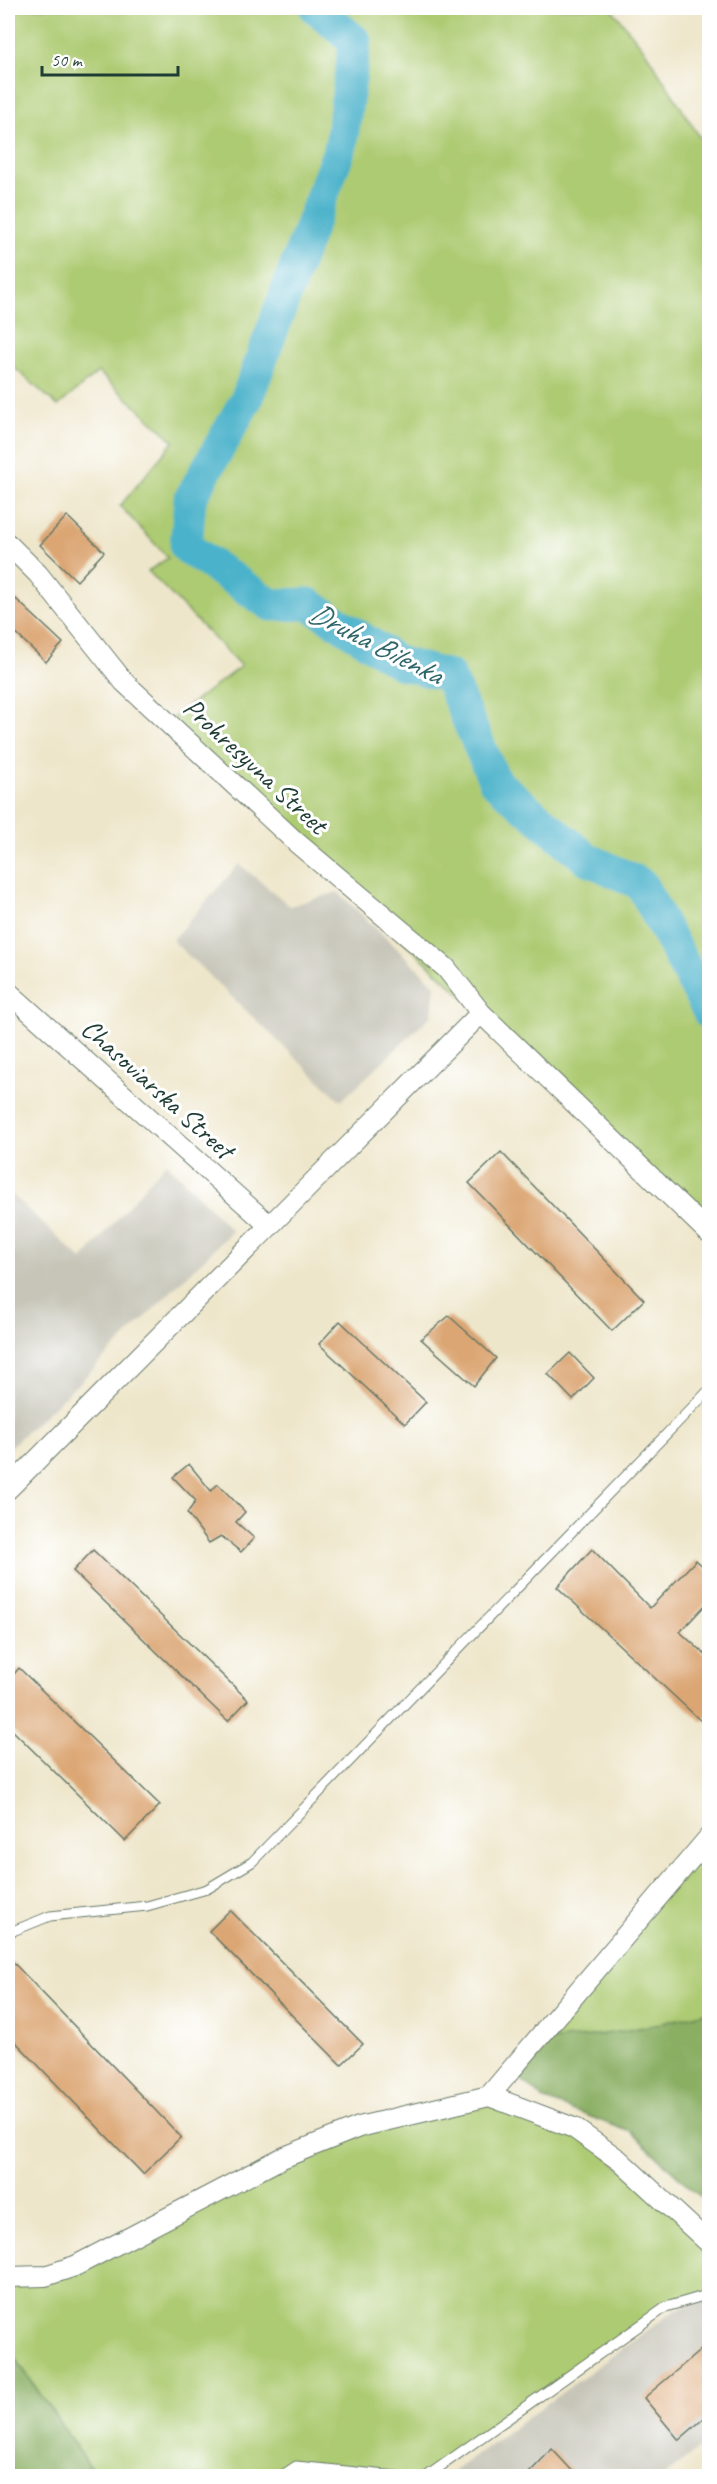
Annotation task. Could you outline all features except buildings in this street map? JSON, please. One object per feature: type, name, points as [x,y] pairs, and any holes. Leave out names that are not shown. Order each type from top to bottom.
[{"type":"street","name":"Prohresyvna Street","points":[[8,544],[38,574],[124,682],[297,843],[446,968],[481,1013],[710,1234]]},
{"type":"street","name":"Chasoviarska Street","points":[[8,992],[270,1226]]},
{"type":"street","points":[[8,1489],[481,1013]]},
{"type":"street","points":[[489,2096],[710,1836]]},
{"type":"street","points":[[8,2277],[45,2276],[75,2266],[282,2158],[359,2127],[489,2096],[574,2128],[619,2160],[710,2244]]},
{"type":"lane","points":[[8,1933],[50,1916],[147,1906],[207,1889],[252,1862],[710,1389]]},
{"type":"lane","points":[[428,2476],[666,2307],[710,2294]]},
{"type":"lane","points":[[281,2476],[296,2466],[397,2476]]},
{"type":"shaded area","points":[[239,864],[290,906],[338,892],[435,985],[432,1015],[341,1101],[172,940]]},
{"type":"shaded area","points":[[166,1162],[232,1231],[81,1381],[8,1449],[8,1191],[82,1260]]},
{"type":"shaded area","points":[[709,2299],[709,2441],[664,2476],[447,2476],[677,2309]]},
{"type":"green space","points":[[8,8],[611,8],[646,52],[709,152],[709,1234],[481,1013],[167,722],[241,666],[148,571],[168,558],[120,506],[174,441],[98,372],[58,406],[8,362]]},
{"type":"green space","points":[[709,1837],[709,2011],[625,2031],[540,2041]]},
{"type":"green space","points":[[709,2011],[709,2205],[631,2132],[543,2099],[516,2075],[540,2041],[625,2031]]},
{"type":"green space","points":[[489,2096],[574,2128],[710,2244],[709,2294],[666,2307],[427,2476],[397,2476],[297,2466],[281,2476],[96,2476],[8,2347],[8,2277],[45,2276],[282,2158]]},
{"type":"green space","points":[[8,2347],[96,2476],[8,2476]]},
{"type":"waterway","name":"Druha Bilenka","points":[[316,8],[355,41],[341,145],[247,398],[190,499],[186,547],[271,605],[309,604],[400,663],[449,676],[495,782],[586,858],[641,884],[710,1014]]}]
